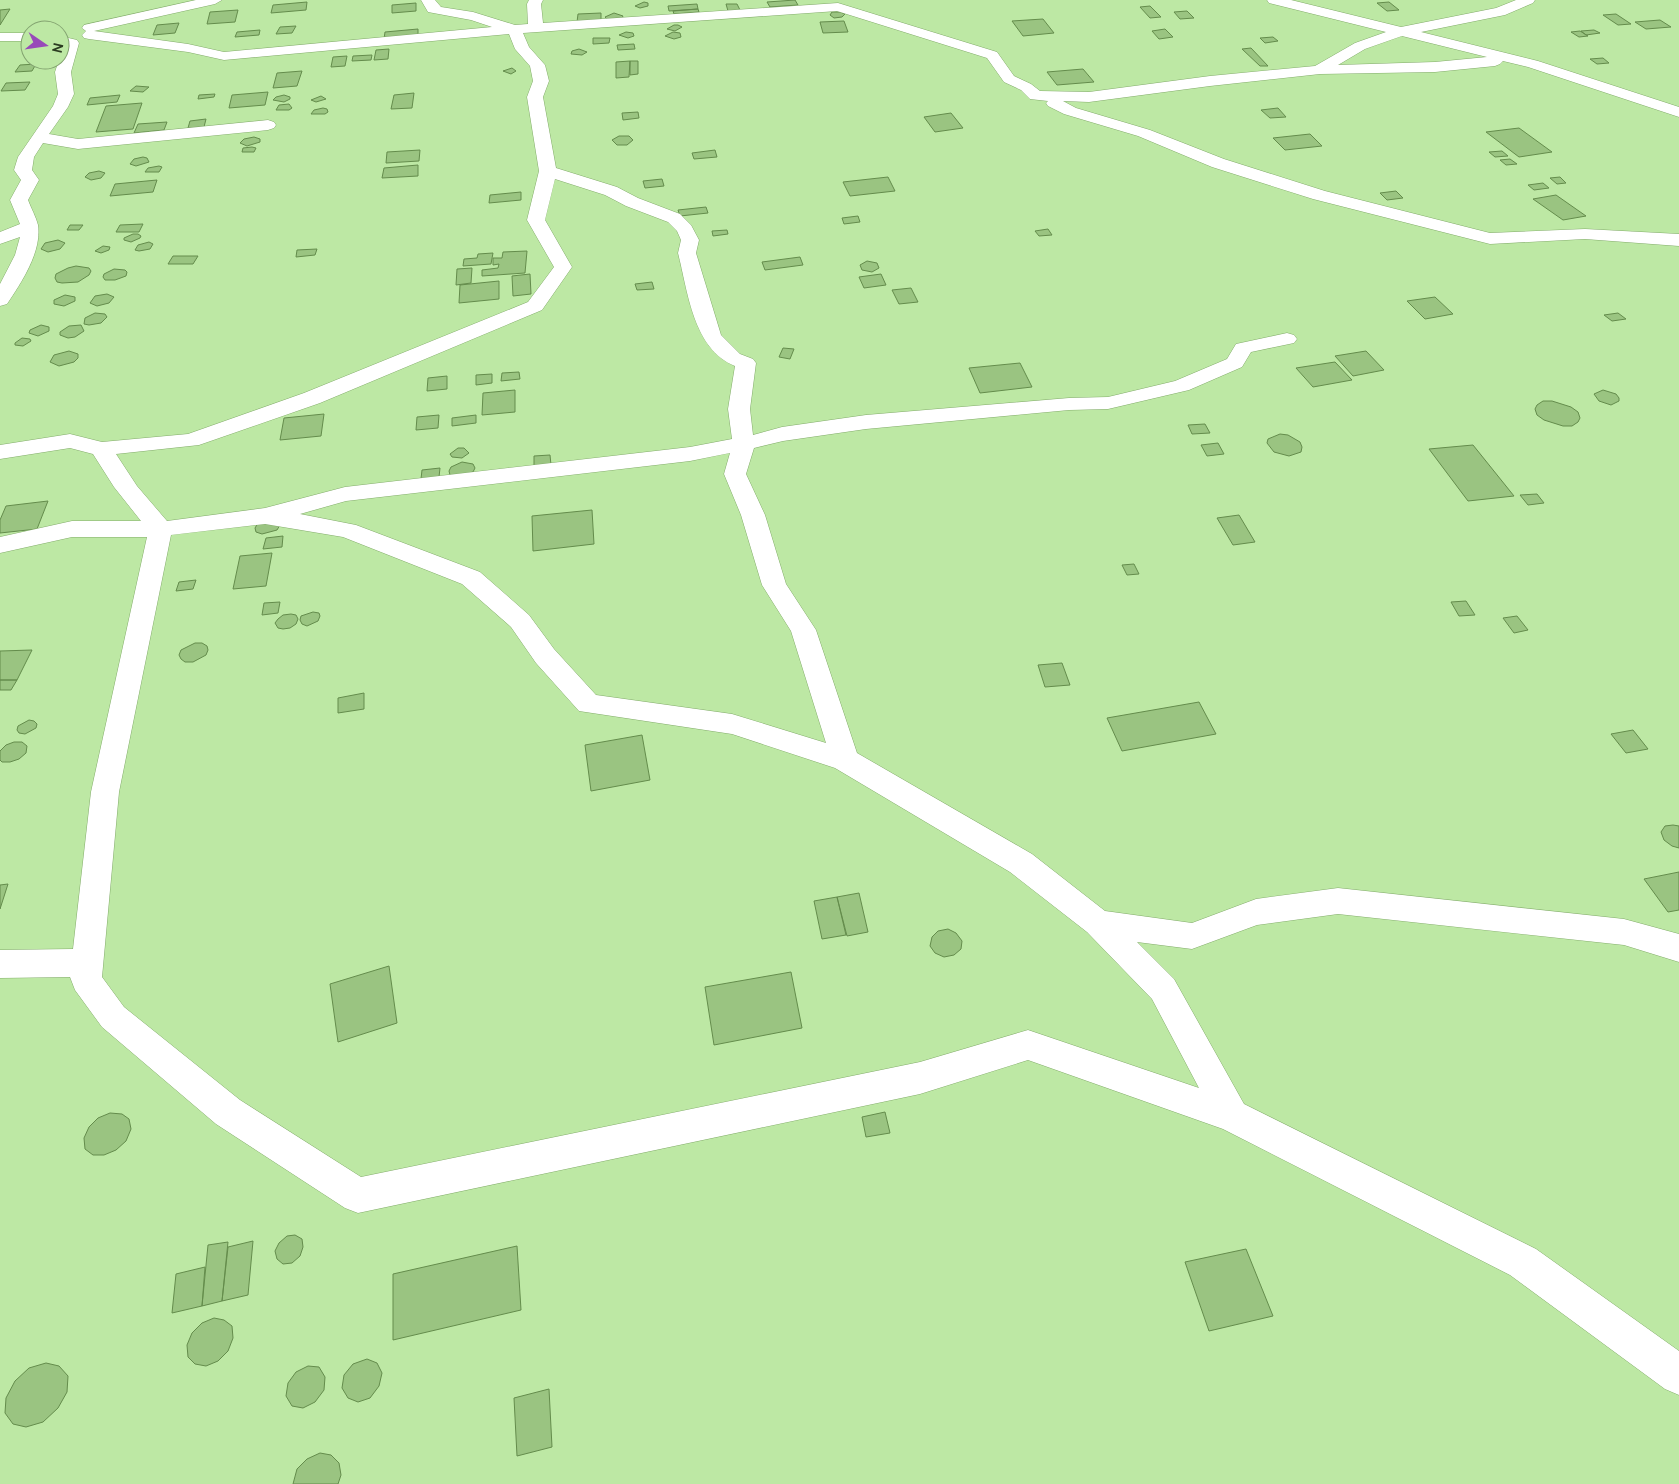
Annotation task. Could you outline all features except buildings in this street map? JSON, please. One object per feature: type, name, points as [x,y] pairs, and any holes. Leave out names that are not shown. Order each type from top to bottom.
[{"type":"street","points":[[70,37],[157,12],[215,0]]},
{"type":"street","points":[[428,0],[433,9],[473,16],[514,29]]},
{"type":"street","points":[[536,0],[534,4],[536,28]]},
{"type":"street","points":[[1274,0],[1404,30],[1559,71],[1627,96],[1679,112]]},
{"type":"street","points":[[1319,70],[1360,46],[1404,30],[1500,12],[1528,0]]},
{"type":"street","points":[[88,35],[108,25],[129,6],[157,12]]},
{"type":"street","points":[[70,38],[88,35],[188,48],[224,56],[514,29],[838,7],[992,55],[1009,79],[1026,87],[1036,96],[1070,110],[1144,133],[1218,163],[1320,195],[1490,239],[1585,234],[1679,240]]},
{"type":"street","points":[[0,452],[70,441],[102,449],[191,440],[312,398],[535,306],[563,267],[536,220],[548,172],[535,97],[540,82],[537,65],[522,50],[514,29]]},
{"type":"street","points":[[0,37],[20,36]]},
{"type":"street","points":[[1036,96],[1089,97],[1210,81],[1319,70],[1435,67],[1514,59]]},
{"type":"street","points":[[0,300],[14,278],[26,249],[29,228],[19,200],[30,180],[23,170],[26,157],[60,107],[66,94],[63,70]]},
{"type":"street","points":[[39,136],[78,144],[268,125]]},
{"type":"street","points":[[548,172],[612,191],[632,202],[674,218],[685,229],[690,240],[687,253],[712,337],[733,358],[746,363],[739,409],[744,444],[735,474],[753,515],[774,585],[803,630],[845,760]]},
{"type":"street","points":[[0,239],[29,228]]},
{"type":"street","points":[[0,545],[72,529],[161,529],[265,516],[346,494],[690,454],[744,444],[782,434],[866,422],[1069,404],[1108,403],[1182,386],[1235,363],[1243,348],[1287,338]]},
{"type":"street","points":[[102,449],[115,475],[127,492],[161,529]]},
{"type":"street","points":[[265,516],[348,530],[471,578],[520,621],[545,656],[588,704],[732,724],[845,760],[1021,863],[1098,923],[1162,989],[1232,1116]]},
{"type":"street","points":[[161,529],[104,792],[86,980],[113,1017],[228,1112],[358,1195],[920,1078],[1028,1045],[1232,1116],[1523,1262],[1679,1375]]},
{"type":"street","points":[[1098,923],[1192,936],[1256,912],[1338,901],[1624,932],[1679,948]]},
{"type":"street","points":[[0,964],[88,963]]}]
